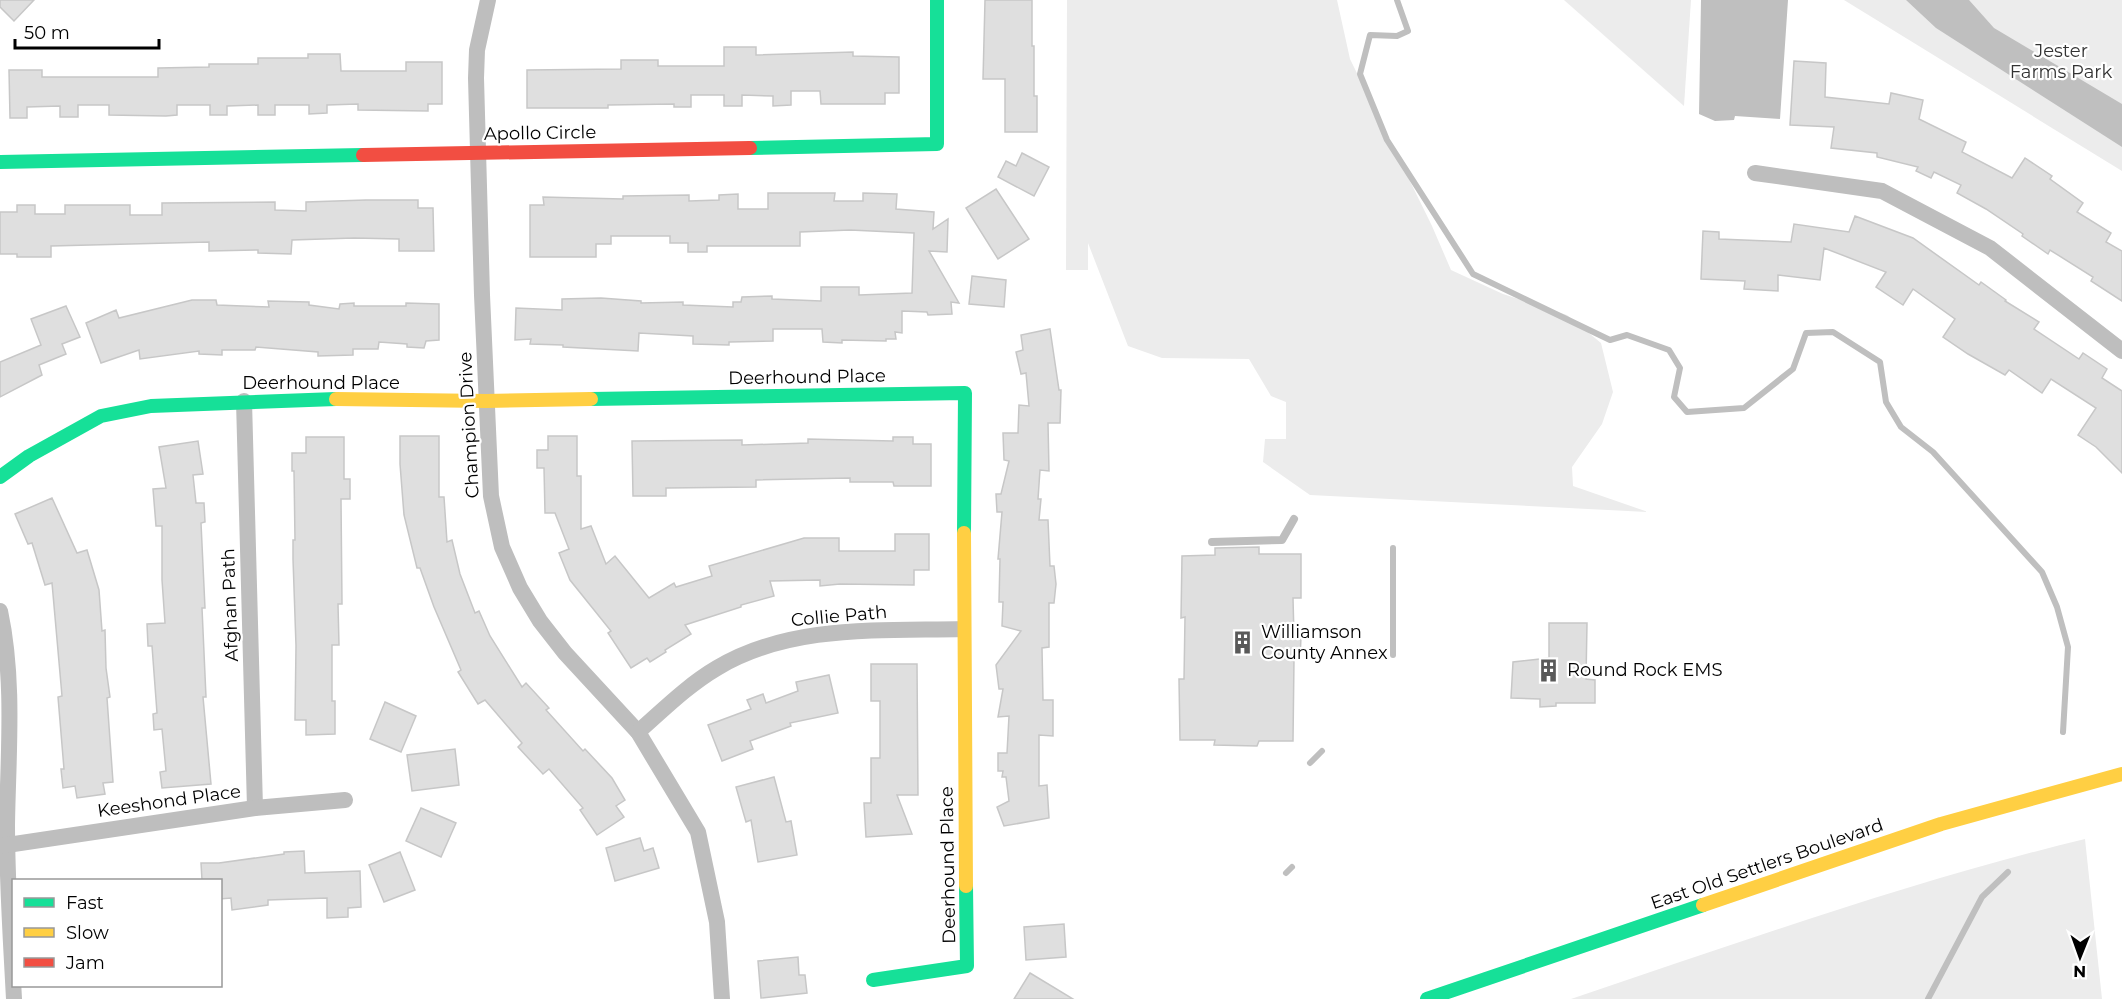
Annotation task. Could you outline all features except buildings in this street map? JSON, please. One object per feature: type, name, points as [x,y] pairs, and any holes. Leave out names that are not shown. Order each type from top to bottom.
[{"type":"street","name":"Champion Drive","points":[[488,0],[477,50],[479,152],[491,496],[502,547],[520,588],[540,621],[565,653],[638,732],[698,832],[717,922],[722,999]]},
{"type":"street","name":"Apollo Circle","points":[[0,162],[937,144],[937,0]]},
{"type":"street","points":[[1755,173],[1882,191],[1990,248],[2122,351]]},
{"type":"street","name":"Deerhound Place","points":[[0,477],[28,456],[101,416],[151,406],[333,399],[486,401],[965,393],[963,629],[967,966],[873,980]]},
{"type":"street","name":"Afghan Path","points":[[244,401],[255,808]]},
{"type":"street","points":[[0,611],[6,639],[9,731],[4,846],[12,968]]},
{"type":"street","name":"Collie Path","points":[[638,732],[687,688],[717,668],[745,654],[783,641],[821,634],[862,631],[963,629]]},
{"type":"street","name":"East Old Settlers Boulevard","points":[[1427,999],[1941,824],[2122,774]]},
{"type":"street","name":"Keeshond Place","points":[[4,846],[255,808],[345,800]]},
{"type":"lane","points":[[1212,542],[1282,540],[1294,519]]},
{"type":"green space","points":[[1067,0],[1337,0],[1350,59],[1432,226],[1451,270],[1503,294],[1567,315],[1601,343],[1613,392],[1602,424],[1572,467],[1573,486],[1648,512],[1310,495],[1263,462],[1265,439],[1286,439],[1286,402],[1271,396],[1249,359],[1162,358],[1128,346],[1088,243],[1088,270],[1066,270]]},
{"type":"green space","points":[[1564,0],[1691,0],[1684,106]]},
{"type":"green space","name":"Jester Farms Park","points":[[1844,0],[2122,0],[2122,171]]},
{"type":"green space","points":[[2085,839],[2102,999],[1571,999],[1891,893]]},
{"type":"shaded area","points":[[1701,0],[1788,0],[1780,119],[1735,116],[1734,120],[1715,121],[1699,114]]},
{"type":"shaded area","points":[[1906,0],[1969,0],[1994,28],[2122,104],[2122,147],[1936,28]]},
{"type":"waterway","points":[[1397,0],[1408,31],[1397,36],[1370,35],[1360,74],[1387,140],[1473,274],[1610,340],[1627,335],[1669,350],[1680,368],[1674,397],[1687,412],[1744,408],[1793,369],[1806,333],[1833,332],[1880,362],[1886,402],[1901,427],[1933,452],[2042,572],[2057,607],[2068,647],[2063,732]]},
{"type":"waterway","points":[[1393,548],[1393,655]]},
{"type":"waterway","points":[[1310,763],[1322,751]]},
{"type":"waterway","points":[[1286,873],[1292,867]]},
{"type":"waterway","points":[[1928,999],[1982,897],[2008,872]]},
{"type":"traffic: fast","points":[[750,148],[937,144],[937,0]]},
{"type":"traffic: fast","points":[[0,162],[363,155]]},
{"type":"traffic: fast","points":[[591,399],[965,393],[964,533]]},
{"type":"traffic: fast","points":[[0,477],[29,456],[101,416],[151,406],[336,399]]},
{"type":"traffic: fast","points":[[873,980],[967,966],[966,886]]},
{"type":"traffic: fast","points":[[1427,999],[1703,905]]},
{"type":"traffic: slow","points":[[336,399],[486,401],[591,399]]},
{"type":"traffic: slow","points":[[964,533],[966,886]]},
{"type":"traffic: slow","points":[[1703,905],[1941,824],[2122,774]]},
{"type":"traffic: jam","points":[[363,155],[750,148]]},
{"type":"place","name":"Williamson County Annex","points":[[1243,642]]},
{"type":"place","name":"Round Rock EMS","points":[[1549,670]]}]
